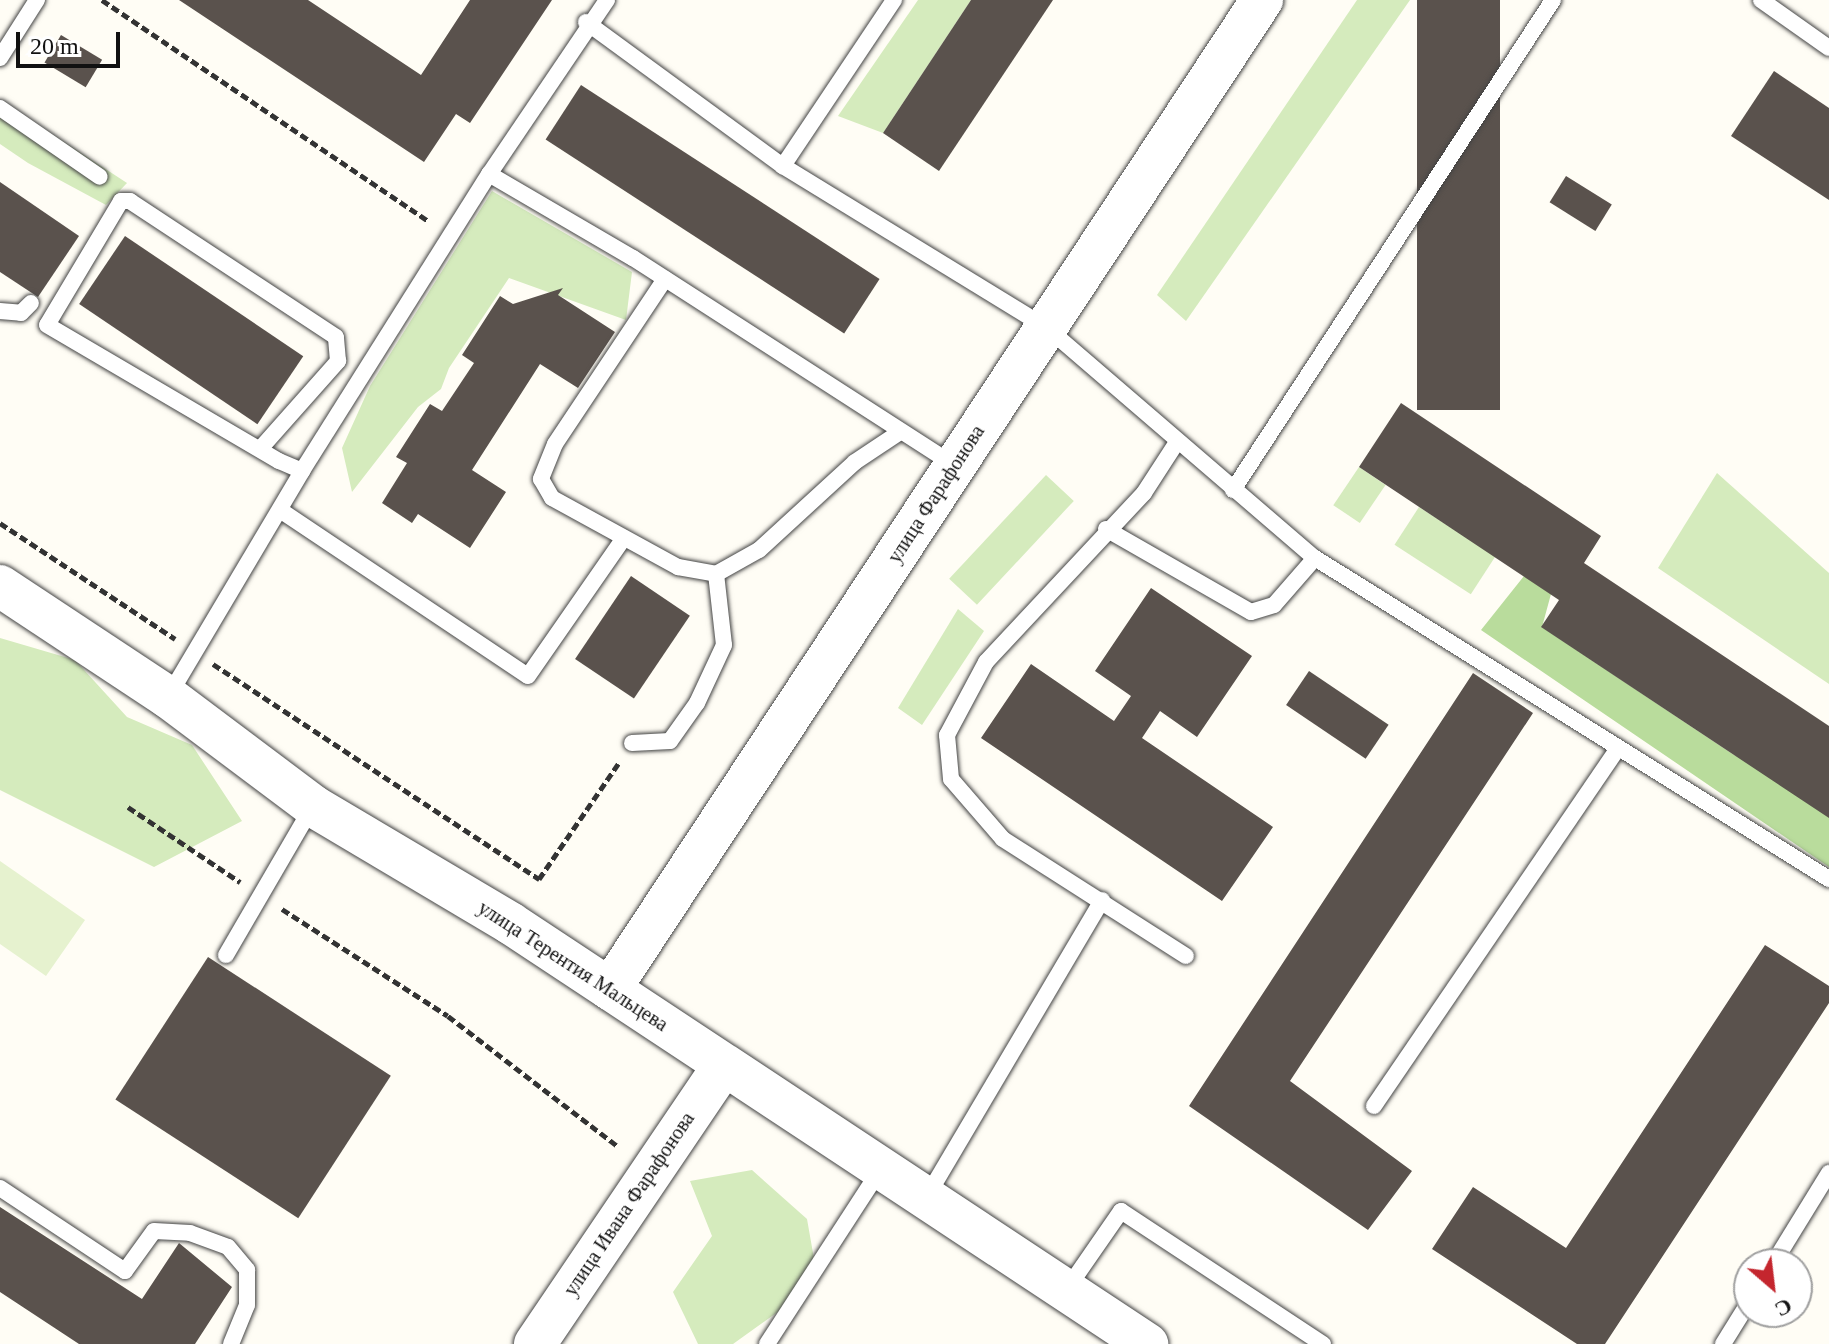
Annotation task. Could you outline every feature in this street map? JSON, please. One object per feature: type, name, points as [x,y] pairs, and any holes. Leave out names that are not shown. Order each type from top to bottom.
[{"type":"street","name":"улица Фарафонова","points":[[610,989],[1262,0]]},
{"type":"street","name":"улица Терентия Мальцева","points":[[0,586],[168,697],[313,806],[610,989],[1147,1344]]},
{"type":"street","name":"улица Ивана Фарафонова","points":[[535,1344],[724,1065]]},
{"type":"lane","points":[[0,58],[37,0]]},
{"type":"lane","points":[[168,697],[302,471],[444,243],[586,22],[607,0]]},
{"type":"lane","points":[[783,166],[894,0]]},
{"type":"lane","points":[[1233,490],[1553,0]]},
{"type":"lane","points":[[1761,0],[1829,48]]},
{"type":"lane","points":[[586,22],[783,166],[1046,327],[1315,558],[1617,750],[1829,879]]},
{"type":"lane","points":[[0,108],[100,177]]},
{"type":"lane","points":[[489,174],[665,279],[955,466]]},
{"type":"lane","points":[[260,449],[338,361],[336,337],[130,201],[121,201],[47,325],[260,449],[302,471]]},
{"type":"lane","points":[[665,279],[555,444],[541,479],[552,498],[678,567],[716,574],[759,550],[855,462],[900,432]]},
{"type":"lane","points":[[0,311],[21,313],[31,303]]},
{"type":"lane","points":[[1177,442],[1144,493],[1106,529],[986,662],[947,735],[951,779],[1003,839],[1186,956]]},
{"type":"lane","points":[[280,510],[528,676],[624,538]]},
{"type":"lane","points":[[1106,529],[1251,612],[1274,605],[1315,558]]},
{"type":"lane","points":[[632,743],[670,741],[697,703],[724,645],[716,574]]},
{"type":"lane","points":[[1374,1106],[1617,750]]},
{"type":"lane","points":[[226,955],[258,894],[313,806]]},
{"type":"lane","points":[[926,1198],[1102,900]]},
{"type":"lane","points":[[767,1344],[881,1169]]},
{"type":"lane","points":[[1783,1248],[1829,1173]]},
{"type":"lane","points":[[0,1188],[125,1271],[154,1231],[190,1233],[228,1247],[247,1270],[247,1305],[231,1344]]},
{"type":"lane","points":[[1066,1291],[1121,1211],[1323,1344]]},
{"type":"path","points":[[102,0],[427,217],[444,243]]},
{"type":"path","points":[[0,523],[539,879],[632,743]]},
{"type":"path","points":[[128,807],[448,1016],[619,1147]]},
{"type":"green space","points":[[918,0],[971,0],[883,133],[838,116]]},
{"type":"green space","points":[[1357,0],[1410,0],[1186,321],[1157,295]]},
{"type":"green space","points":[[0,100],[127,183],[106,205],[28,163],[0,144]]},
{"type":"green space","points":[[492,191],[632,272],[626,320],[509,278],[449,368],[441,389],[418,407],[352,492],[342,448],[370,386]]},
{"type":"green space","points":[[1359,467],[1386,485],[1360,523],[1333,505]]},
{"type":"green space","points":[[1717,473],[1829,573],[1829,684],[1658,568]]},
{"type":"green space","points":[[1046,475],[1074,501],[977,605],[949,579]]},
{"type":"green space","points":[[1419,507],[1495,557],[1471,594],[1394,545]]},
{"type":"green space","points":[[1524,576],[1551,594],[1542,627],[1734,755],[1829,791],[1829,867],[1481,630]]},
{"type":"green space","points":[[958,609],[984,631],[922,725],[898,708]]},
{"type":"green space","points":[[0,638],[75,660],[127,717],[192,745],[242,821],[154,867],[0,790]]},
{"type":"green space","points":[[0,861],[85,920],[46,976],[0,944]]},
{"type":"green space","points":[[752,1170],[807,1219],[816,1270],[786,1306],[733,1344],[698,1344],[673,1292],[712,1236],[690,1181]]},
{"type":"building","points":[[179,0],[308,0],[421,75],[470,0],[552,0],[470,123],[456,114],[424,162]]},
{"type":"building","points":[[971,0],[1053,0],[939,171],[883,133]]},
{"type":"building","points":[[1417,0],[1500,0],[1500,410],[1417,410]]},
{"type":"building","points":[[61,35],[102,60],[86,87],[45,62]]},
{"type":"building","points":[[1774,71],[1829,108],[1829,200],[1731,136]]},
{"type":"building","points":[[581,85],[880,279],[844,333],[546,140]]},
{"type":"building","points":[[1566,176],[1612,205],[1595,231],[1550,202]]},
{"type":"building","points":[[0,182],[79,236],[38,297],[0,272]]},
{"type":"building","points":[[125,236],[303,356],[257,424],[79,304]]},
{"type":"building","points":[[563,288],[558,295],[615,332],[578,388],[540,364],[472,470],[506,492],[470,548],[418,514],[412,523],[382,503],[407,463],[396,457],[430,404],[442,411],[474,363],[462,355],[500,296],[513,304]]},
{"type":"building","points":[[1401,403],[1601,536],[1584,563],[1829,726],[1829,818],[1541,627],[1559,600],[1359,467]]},
{"type":"building","points":[[631,576],[690,616],[634,699],[575,659]]},
{"type":"building","points":[[1151,588],[1252,656],[1197,737],[1160,711],[1142,738],[1273,827],[1222,901],[981,738],[1031,664],[1114,721],[1131,696],[1095,671]]},
{"type":"building","points":[[1309,671],[1389,725],[1366,759],[1286,705]]},
{"type":"building","points":[[1473,673],[1533,713],[1290,1081],[1412,1171],[1368,1230],[1189,1106]]},
{"type":"building","points":[[1765,945],[1829,986],[1829,1003],[1605,1344],[1577,1344],[1432,1249],[1473,1187],[1566,1248]]},
{"type":"building","points":[[208,957],[391,1076],[298,1218],[115,1100]]},
{"type":"building","points":[[0,1207],[142,1299],[179,1243],[232,1287],[195,1344],[79,1344],[0,1292]]}]
